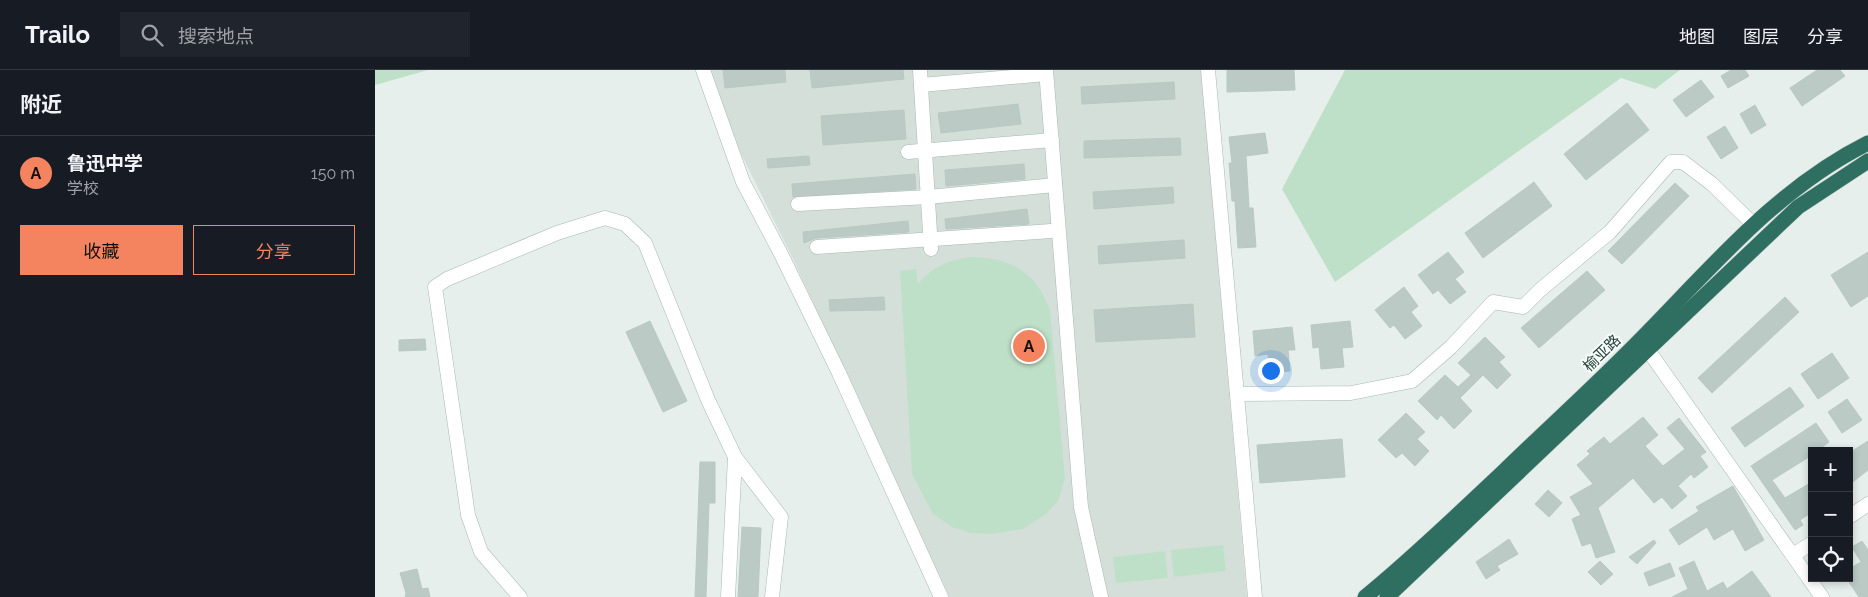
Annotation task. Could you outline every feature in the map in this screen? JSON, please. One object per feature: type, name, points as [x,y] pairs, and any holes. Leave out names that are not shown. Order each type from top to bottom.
[{"type":"highway","name":"榆亚路","points":[[1365,597],[1404,565],[1623,358],[1753,224],[1788,193],[1847,154],[1868,143]]},
{"type":"highway","name":"榆亚路","points":[[1387,597],[1798,207],[1868,161]]},
{"type":"street","points":[[703,70],[743,182],[781,254],[839,373],[941,597]]},
{"type":"street","points":[[920,70],[931,244]]},
{"type":"street","points":[[1208,70],[1255,597]]},
{"type":"street","points":[[921,85],[1046,72],[1081,507],[1101,597]]},
{"type":"street","points":[[908,152],[1052,140]]},
{"type":"street","points":[[1237,394],[1351,394],[1412,381],[1451,347],[1493,302],[1523,307],[1540,290],[1610,232],[1671,162],[1683,162],[1712,184],[1753,224]]},
{"type":"street","points":[[798,204],[928,197],[1055,185]]},
{"type":"street","points":[[520,597],[481,552],[468,515],[435,288],[447,279],[557,233],[605,218],[625,224],[645,243],[708,400],[735,457],[781,517],[772,597]]},
{"type":"street","points":[[817,247],[931,244],[1051,231]]},
{"type":"street","points":[[1648,350],[1822,597]]},
{"type":"street","points":[[729,597],[735,457]]},
{"type":"street","points":[[1853,514],[1868,504]]},
{"type":"street","points":[[1793,556],[1808,546]]},
{"type":"shaded area","points":[[704,70],[1201,70],[1247,597],[949,597],[792,257],[718,107]]},
{"type":"green space","points":[[375,70],[428,70],[375,85]]},
{"type":"green space","points":[[1345,70],[1680,70],[1655,89],[1621,78],[1335,282],[1282,189]]},
{"type":"green space","points":[[971,257],[998,260],[1021,270],[1030,277],[1045,298],[1050,311],[1065,478],[1058,501],[1046,514],[1023,529],[990,534],[971,533],[952,527],[933,514],[912,474],[900,271],[916,269],[918,284],[941,265]]},
{"type":"green space","points":[[1223,545],[1226,571],[1174,577],[1171,550]]},
{"type":"green space","points":[[1165,551],[1168,578],[1116,583],[1113,557]]},
{"type":"building","points":[[723,70],[785,70],[786,82],[725,88]]},
{"type":"building","points":[[810,70],[903,70],[904,79],[812,88]]},
{"type":"building","points":[[1227,70],[1294,70],[1295,90],[1227,92]]},
{"type":"building","points":[[1731,70],[1745,70],[1749,76],[1728,88],[1721,76]]},
{"type":"building","points":[[1817,70],[1840,70],[1845,76],[1802,106],[1790,88]]},
{"type":"building","points":[[1701,80],[1714,97],[1686,117],[1673,100]]},
{"type":"building","points":[[1174,82],[1175,99],[1082,104],[1081,87]]},
{"type":"building","points":[[1627,103],[1649,130],[1586,180],[1564,154]]},
{"type":"building","points":[[1018,104],[1021,124],[941,133],[938,113]]},
{"type":"building","points":[[1755,105],[1766,125],[1751,134],[1740,114]]},
{"type":"building","points":[[904,110],[906,139],[823,145],[821,116]]},
{"type":"building","points":[[1725,126],[1738,148],[1721,159],[1707,137]]},
{"type":"building","points":[[1265,133],[1268,153],[1246,156],[1249,208],[1253,208],[1256,247],[1238,248],[1235,201],[1232,201],[1229,163],[1232,163],[1229,137]]},
{"type":"building","points":[[1180,138],[1181,155],[1084,158],[1084,141]]},
{"type":"building","points":[[809,156],[810,165],[768,168],[767,159]]},
{"type":"building","points":[[1024,164],[1025,179],[946,186],[945,170]]},
{"type":"building","points":[[915,174],[916,189],[793,197],[792,184]]},
{"type":"building","points":[[1534,182],[1552,206],[1483,258],[1465,233]]},
{"type":"building","points":[[1675,183],[1689,196],[1622,264],[1608,251]]},
{"type":"building","points":[[1173,187],[1174,203],[1094,209],[1093,192]]},
{"type":"building","points":[[1027,209],[1029,224],[946,229],[945,219]]},
{"type":"building","points":[[908,221],[909,232],[816,238],[804,243],[803,232]]},
{"type":"building","points":[[1184,240],[1185,258],[1099,264],[1098,246]]},
{"type":"building","points":[[1448,252],[1464,272],[1455,279],[1466,292],[1450,304],[1438,290],[1433,294],[1418,275]]},
{"type":"building","points":[[1868,252],[1868,296],[1851,307],[1831,275]]},
{"type":"building","points":[[1587,271],[1605,290],[1539,348],[1521,328]]},
{"type":"building","points":[[1404,287],[1418,306],[1411,312],[1422,326],[1405,339],[1394,325],[1390,328],[1375,310]]},
{"type":"building","points":[[884,297],[885,310],[830,311],[829,300]]},
{"type":"building","points":[[1785,297],[1799,312],[1712,393],[1698,378]]},
{"type":"building","points":[[1193,304],[1195,337],[1096,342],[1094,310]]},
{"type":"building","points":[[650,321],[687,401],[663,412],[626,332]]},
{"type":"building","points":[[1350,321],[1353,347],[1342,348],[1344,367],[1321,369],[1319,347],[1313,348],[1311,325]]},
{"type":"building","points":[[1292,327],[1295,350],[1288,350],[1290,371],[1270,373],[1268,354],[1255,356],[1253,331]]},
{"type":"building","points":[[1485,337],[1505,357],[1499,362],[1511,375],[1497,389],[1483,375],[1460,398],[1472,411],[1454,429],[1441,415],[1437,420],[1418,401],[1445,375],[1458,387],[1471,375],[1458,363]]},
{"type":"building","points":[[425,339],[426,350],[399,351],[399,340]]},
{"type":"building","points":[[1832,353],[1849,378],[1818,399],[1801,374]]},
{"type":"building","points":[[1790,387],[1804,406],[1745,447],[1731,428]]},
{"type":"building","points":[[1847,399],[1862,420],[1842,433],[1828,412]]},
{"type":"building","points":[[1406,413],[1425,432],[1417,439],[1429,451],[1415,466],[1402,453],[1396,458],[1378,440]]},
{"type":"building","points":[[1643,417],[1658,435],[1645,446],[1663,466],[1685,449],[1667,428],[1679,418],[1706,452],[1700,456],[1708,467],[1694,478],[1691,474],[1678,486],[1687,496],[1672,509],[1662,497],[1654,503],[1633,478],[1598,508],[1615,552],[1596,558],[1591,543],[1582,546],[1572,519],[1581,515],[1570,497],[1593,484],[1577,465],[1590,454],[1587,451],[1604,437],[1610,444]]},
{"type":"building","points":[[1816,423],[1829,442],[1822,447],[1808,447],[1808,458],[1772,480],[1785,498],[1808,484],[1808,515],[1800,520],[1803,525],[1795,530],[1751,466]]},
{"type":"building","points":[[1342,439],[1345,477],[1260,483],[1257,445]]},
{"type":"building","points":[[1868,441],[1868,470],[1853,482],[1853,450]]},
{"type":"building","points":[[700,462],[715,462],[715,503],[709,503],[706,597],[695,597]]},
{"type":"building","points":[[1733,486],[1764,540],[1745,551],[1733,529],[1714,540],[1707,527],[1679,545],[1669,530],[1699,511],[1696,507]]},
{"type":"building","points":[[1548,490],[1562,503],[1549,517],[1535,504]]},
{"type":"building","points":[[742,527],[761,528],[758,597],[738,597]]},
{"type":"building","points":[[1509,539],[1518,554],[1497,566],[1500,570],[1486,579],[1476,562]]},
{"type":"building","points":[[1654,540],[1656,543],[1637,564],[1629,557]]},
{"type":"building","points":[[1862,541],[1868,550],[1868,597],[1859,597],[1849,582],[1853,582],[1853,567],[1861,562],[1853,546]]},
{"type":"building","points":[[1600,561],[1613,574],[1601,585],[1588,572]]},
{"type":"building","points":[[1694,561],[1707,591],[1723,582],[1727,589],[1752,571],[1771,597],[1672,597],[1688,589],[1679,568]]},
{"type":"building","points":[[1670,563],[1675,576],[1649,586],[1644,573]]},
{"type":"building","points":[[417,569],[422,589],[428,588],[430,597],[405,597],[406,593],[400,573]]},
{"type":"place","name":"鲁迅中学","points":[[1029,346]]}]
